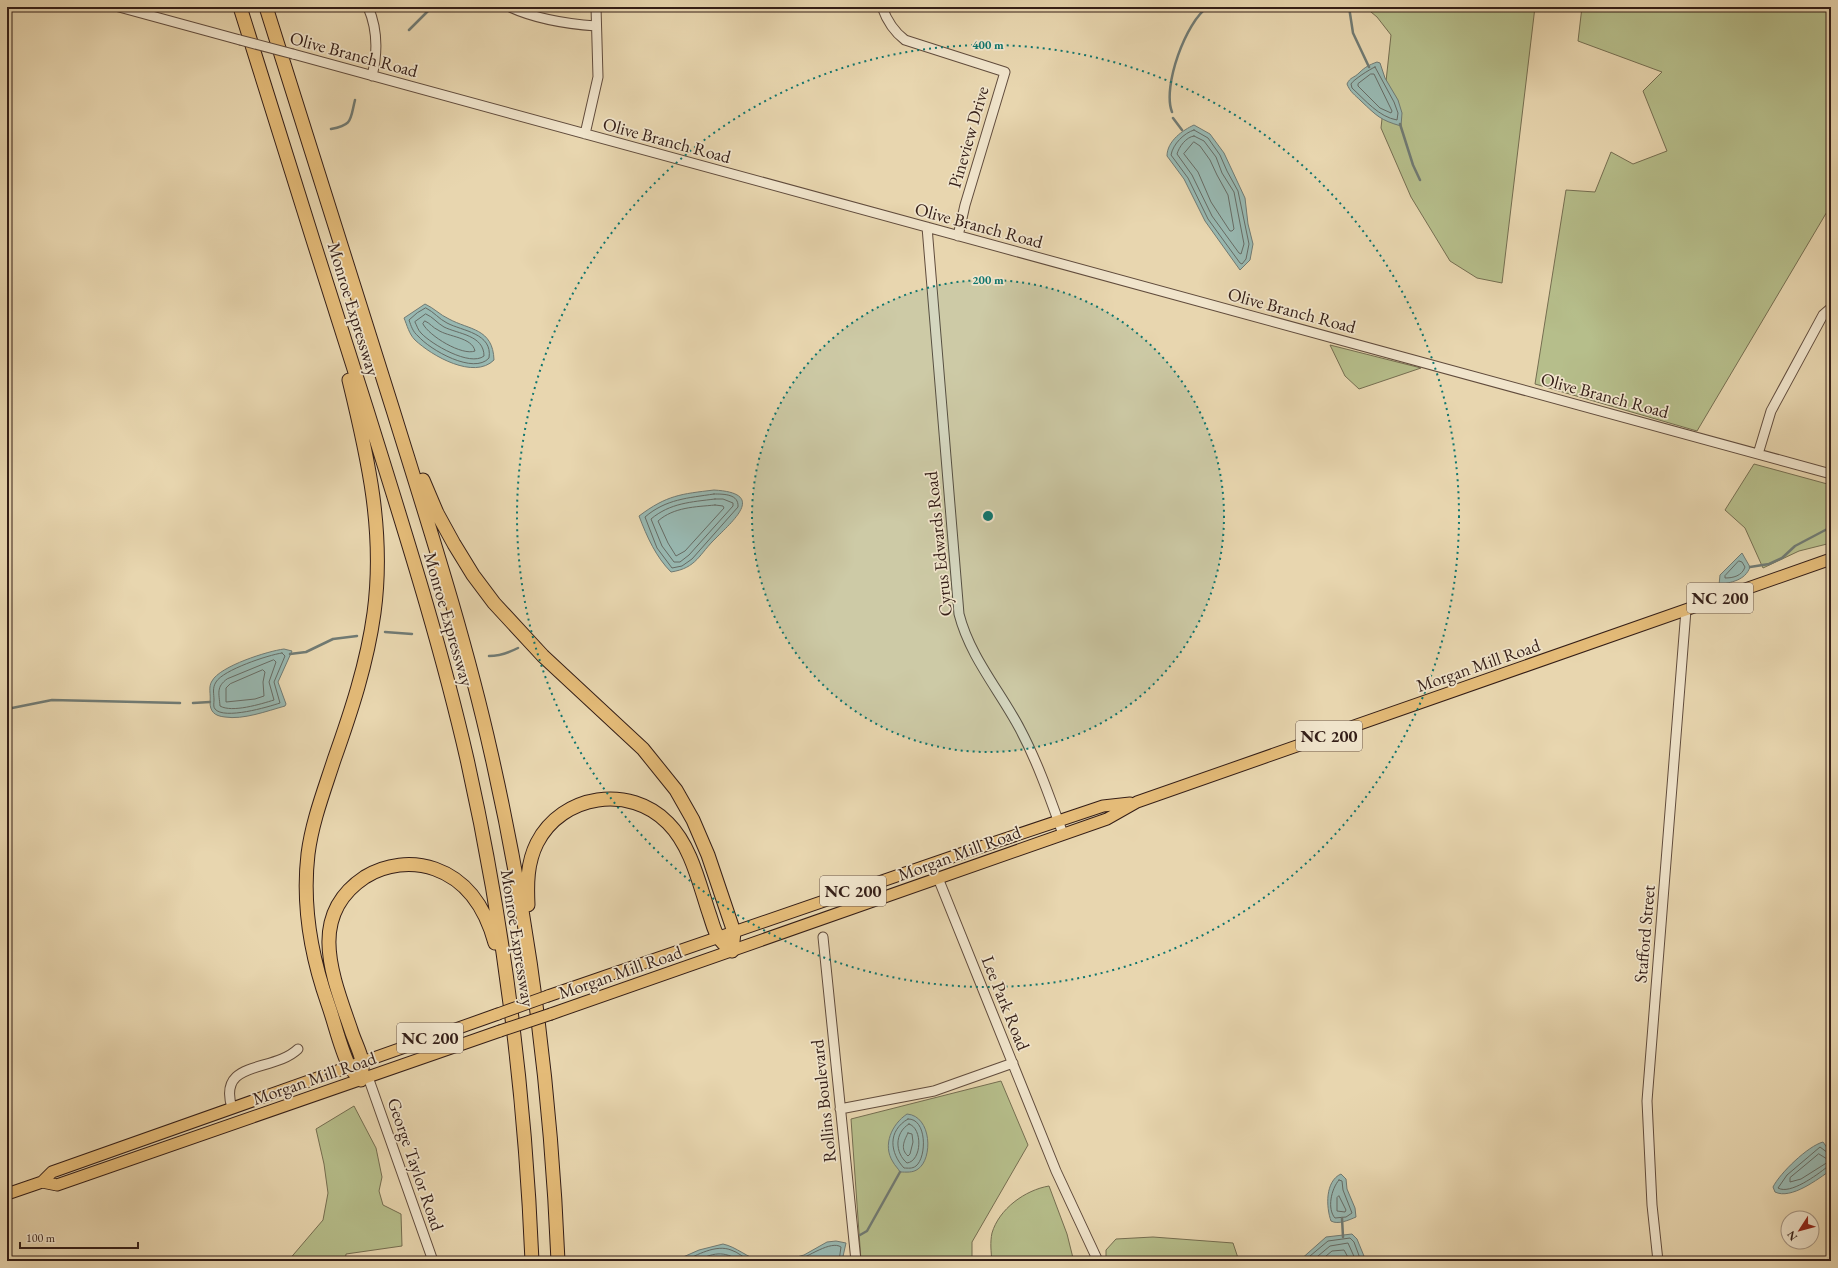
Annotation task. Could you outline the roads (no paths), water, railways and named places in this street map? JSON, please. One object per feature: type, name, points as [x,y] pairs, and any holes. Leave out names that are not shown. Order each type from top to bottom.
[{"type":"highway","name":"Monroe Expressway","points":[[240,7],[411,551],[454,706],[487,856],[509,995],[524,1128],[532,1261]]},
{"type":"highway","name":"Monroe Expressway","points":[[266,7],[390,399],[450,596],[478,700],[506,821],[530,965],[549,1118],[558,1261]]},
{"type":"highway","points":[[316,250],[366,452],[373,492],[377,531],[376,585],[368,644],[357,690],[315,818],[308,853],[306,871],[308,919],[315,960],[350,1068],[365,1078]]},
{"type":"highway","points":[[390,399],[437,513],[457,550],[483,589],[531,644],[643,749],[676,790],[700,837],[734,932],[732,951]]},
{"type":"highway","points":[[530,965],[527,888],[528,869],[533,852],[541,836],[554,820],[578,805],[598,799],[619,799],[638,803],[656,812],[670,824],[681,840],[691,861],[718,938],[732,951]]},
{"type":"highway","points":[[365,1078],[362,1061],[332,974],[328,946],[332,919],[341,902],[352,887],[374,872],[400,865],[425,866],[449,875],[463,885],[477,901],[488,921],[509,995]]},
{"type":"main road","name":"Morgan Mill Road","points":[[42,1182],[57,1185],[732,951],[1107,819],[1137,802],[1831,559]]},
{"type":"main road","name":"Morgan Mill Road","points":[[7,1194],[42,1182],[52,1172],[350,1068],[362,1061],[548,996],[1103,806],[1137,802]]},
{"type":"street","name":"Olive Branch Road","points":[[119,7],[1831,474]]},
{"type":"street","points":[[368,7],[374,24],[377,40],[377,55],[372,76]]},
{"type":"street","points":[[510,7],[572,24],[596,26]]},
{"type":"street","points":[[585,134],[598,77],[596,7]]},
{"type":"street","name":"Pineview Drive","points":[[882,7],[887,20],[896,32],[905,40],[1004,72],[965,205],[958,236]]},
{"type":"street","name":"Cyrus Edwards Road","points":[[927,227],[959,614],[971,648],[1011,713],[1029,746],[1063,834]]},
{"type":"street","points":[[1758,454],[1771,411],[1823,315],[1831,308]]},
{"type":"street","name":"Stafford Street","points":[[1658,1261],[1652,1205],[1647,1101],[1686,610]]},
{"type":"street","name":"Lee Park Road","points":[[938,878],[1064,1189],[1098,1261]]},
{"type":"street","name":"Rollins Boulevard","points":[[823,937],[856,1261]]},
{"type":"street","points":[[232,1108],[229,1089],[230,1084],[237,1076],[285,1058],[298,1049]]},
{"type":"street","points":[[840,1109],[934,1091],[1013,1063]]},
{"type":"street","name":"George Taylor Road","points":[[365,1078],[433,1261]]},
{"type":"water","points":[[1377,62],[1380,63],[1385,78],[1398,100],[1402,113],[1401,126],[1388,122],[1375,114],[1353,93],[1347,84],[1369,65]]},
{"type":"water","points":[[1194,125],[1210,134],[1224,153],[1245,198],[1248,224],[1253,244],[1250,260],[1240,270],[1205,221],[1184,179],[1167,156],[1170,146],[1176,137]]},
{"type":"water","points":[[425,304],[457,323],[472,328],[485,336],[493,350],[494,360],[486,366],[476,368],[465,367],[442,359],[422,346],[411,335],[404,318]]},
{"type":"water","points":[[714,490],[730,492],[739,496],[742,501],[742,508],[738,515],[697,560],[687,567],[671,572],[652,546],[639,516],[666,500],[683,494]]},
{"type":"water","points":[[1742,553],[1750,567],[1748,572],[1733,582],[1719,585],[1720,575]]},
{"type":"water","points":[[284,649],[292,651],[278,682],[286,704],[285,706],[232,718],[218,716],[213,712],[210,705],[210,688],[212,681],[217,675],[245,660]]},
{"type":"water","points":[[907,1114],[915,1117],[921,1122],[928,1138],[928,1148],[923,1164],[918,1169],[912,1172],[900,1172],[888,1149],[890,1135],[893,1129]]},
{"type":"water","points":[[1823,1142],[1831,1153],[1831,1170],[1812,1183],[1796,1191],[1781,1194],[1775,1192],[1773,1187],[1788,1168],[1802,1154]]},
{"type":"water","points":[[1341,1174],[1346,1179],[1347,1189],[1355,1208],[1356,1217],[1344,1222],[1334,1222],[1331,1221],[1328,1209],[1329,1188],[1336,1177]]},
{"type":"water","points":[[1352,1234],[1357,1239],[1366,1261],[1299,1261],[1326,1237]]},
{"type":"water","points":[[836,1241],[846,1243],[842,1261],[782,1261],[804,1255],[827,1242]]},
{"type":"water","points":[[723,1244],[728,1245],[752,1258],[762,1261],[674,1261],[699,1250]]},
{"type":"waterway","points":[[409,30],[432,7]]},
{"type":"waterway","points":[[1172,112],[1170,87],[1178,55],[1192,26],[1208,7]]},
{"type":"waterway","points":[[1349,7],[1353,33],[1369,67]]},
{"type":"waterway","points":[[331,129],[343,126],[347,123],[351,117],[355,100]]},
{"type":"waterway","points":[[1173,118],[1182,130]]},
{"type":"waterway","points":[[1400,124],[1413,165],[1420,180]]},
{"type":"waterway","points":[[1750,567],[1769,564],[1782,558],[1795,546],[1831,527]]},
{"type":"waterway","points":[[385,632],[412,634]]},
{"type":"waterway","points":[[290,654],[306,652],[333,639],[357,636]]},
{"type":"waterway","points":[[489,656],[504,654],[518,648]]},
{"type":"waterway","points":[[7,709],[52,700],[180,703]]},
{"type":"waterway","points":[[193,703],[210,702]]},
{"type":"waterway","points":[[860,1235],[867,1231],[900,1172]]},
{"type":"waterway","points":[[1342,1218],[1343,1237]]}]
